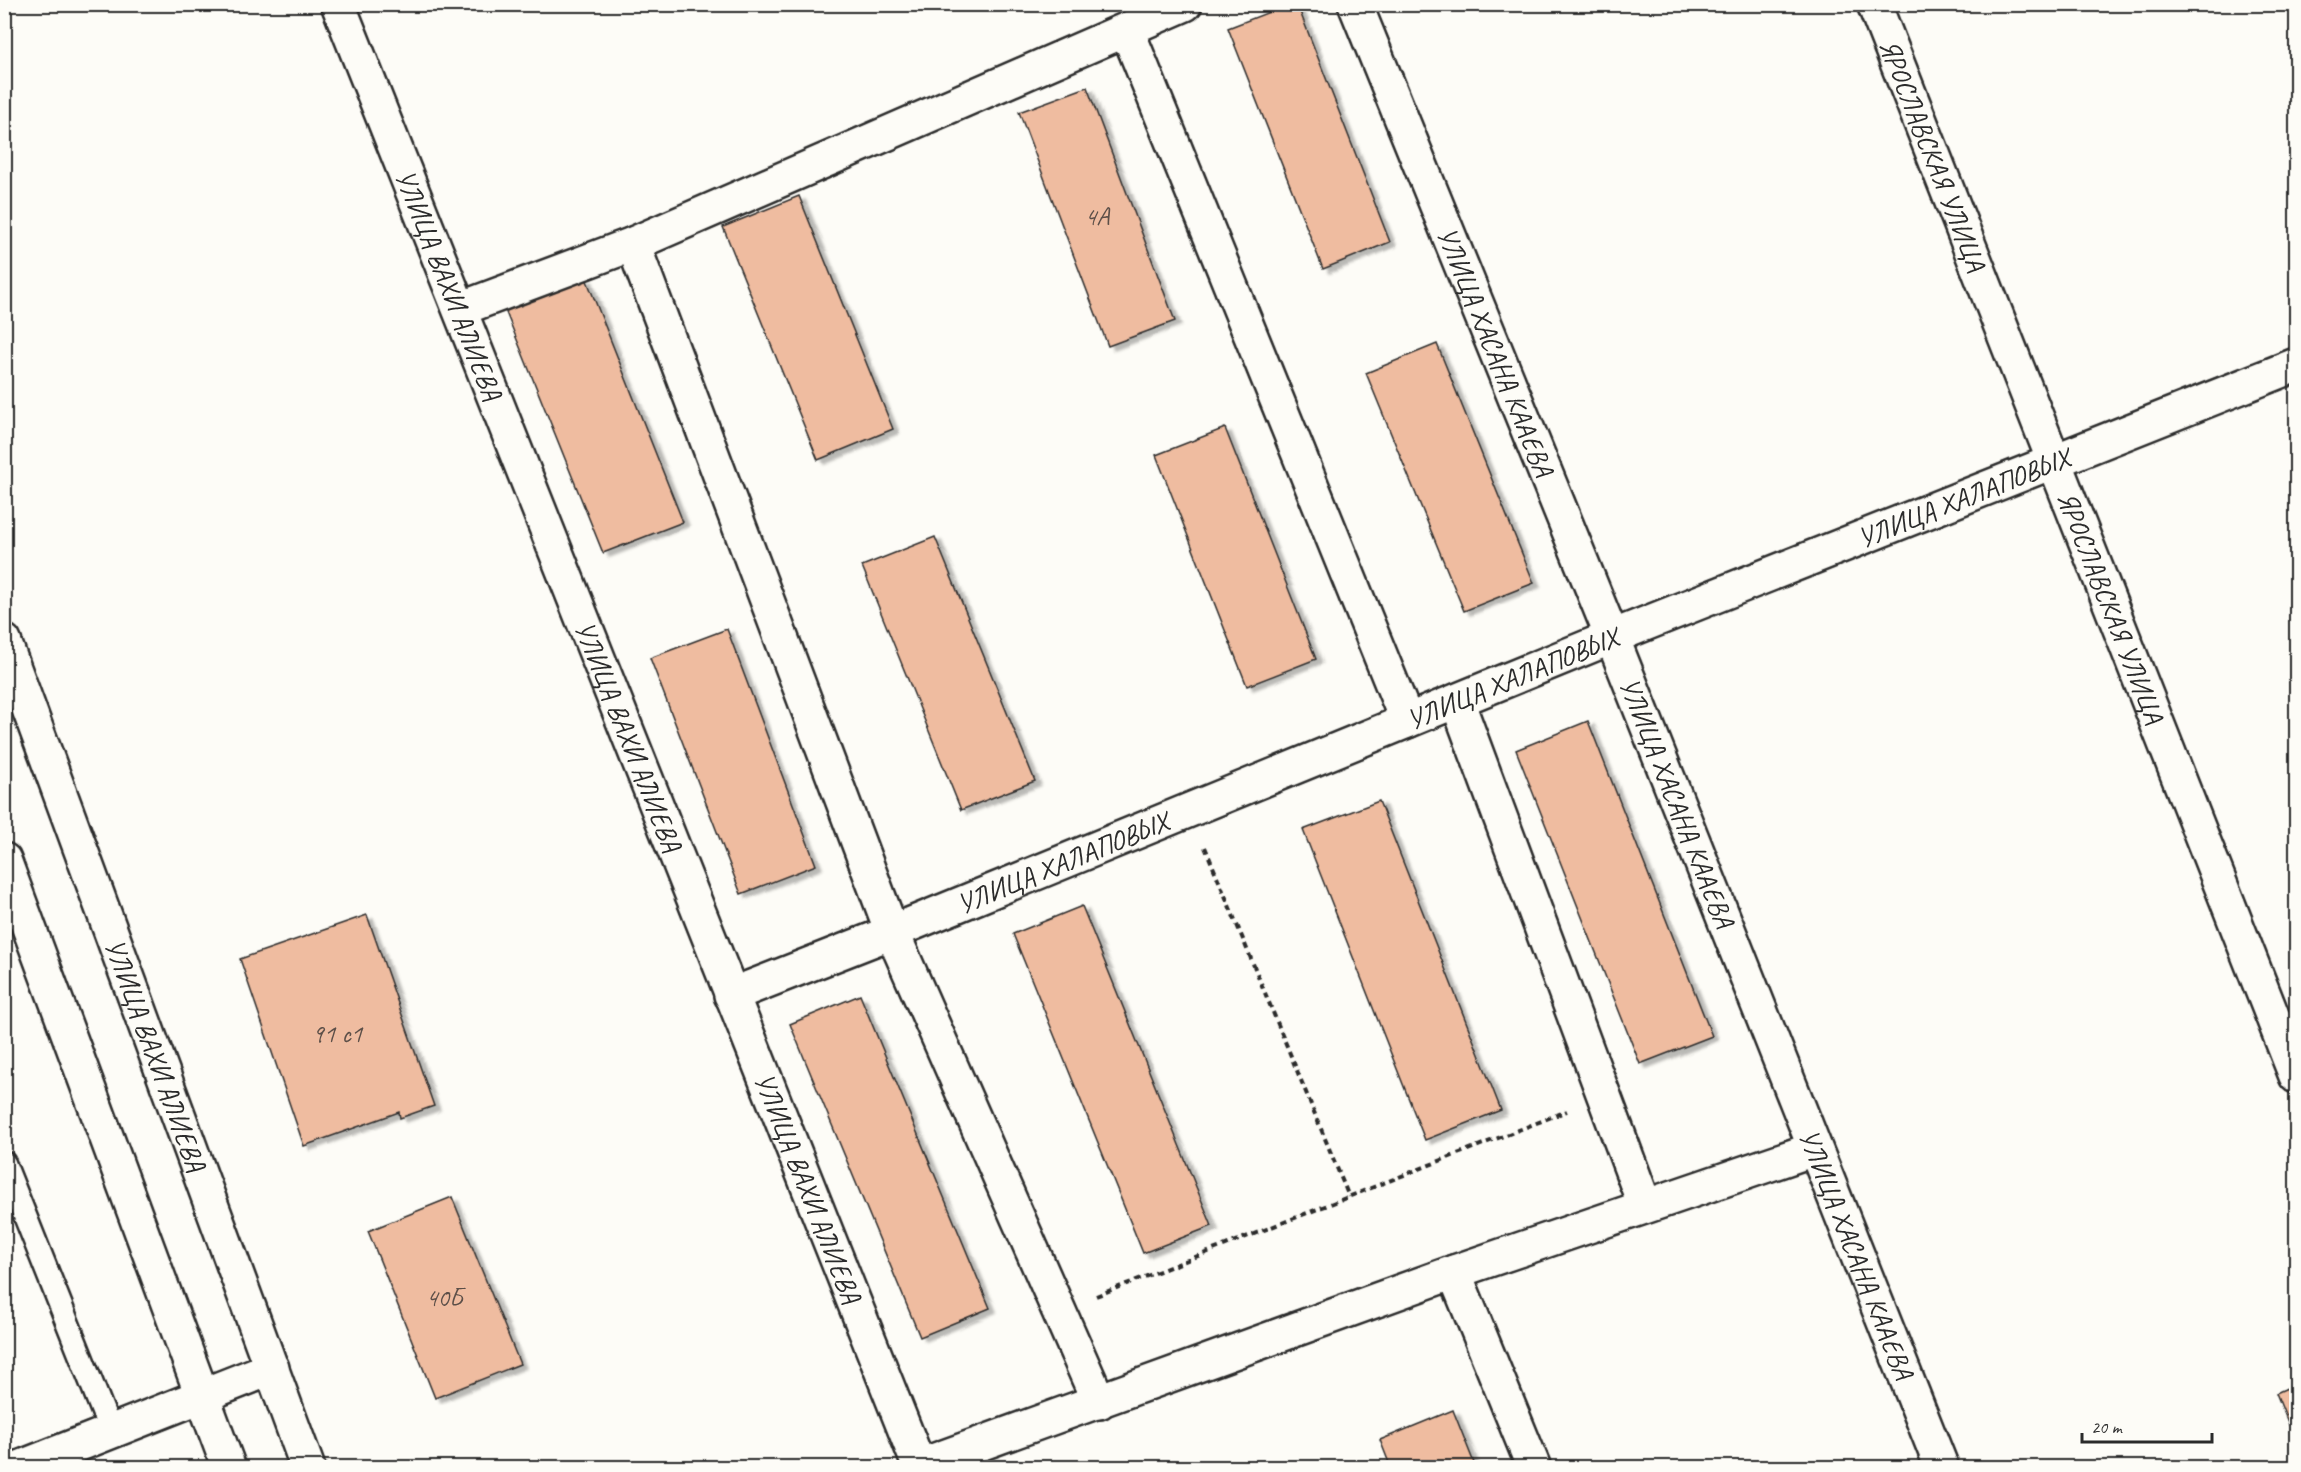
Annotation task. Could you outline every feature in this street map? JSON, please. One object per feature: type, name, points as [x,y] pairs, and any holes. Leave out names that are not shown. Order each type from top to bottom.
[{"type":"street","name":"УЛИЦА ВАХИ АЛИЕВА","points":[[338,4],[920,1467]]},
{"type":"street","points":[[460,309],[633,244],[1185,4]]},
{"type":"street","name":"УЛИЦА ХАСАНА КААЕВА","points":[[1355,4],[1612,637],[1942,1467]]},
{"type":"street","name":"ЯРОСЛАВСКАЯ УЛИЦА","points":[[1874,4],[2296,1076]]},
{"type":"street","points":[[1127,30],[1407,721]]},
{"type":"street","points":[[633,244],[892,932],[1099,1402]]},
{"type":"street","name":"УЛИЦА ХАЛАПОВЫХ","points":[[731,995],[892,932],[1612,637],[2296,366]]},
{"type":"street","name":"УЛИЦА ВАХИ АЛИЕВА","points":[[4,641],[308,1467]]},
{"type":"street","points":[[1457,701],[1645,1206]]},
{"type":"street","points":[[4,860],[229,1467]]},
{"type":"street","points":[[920,1467],[1454,1272],[1814,1149]]},
{"type":"street","points":[[1454,1272],[1534,1467]]},
{"type":"street","points":[[19,1467],[272,1368]]},
{"type":"lane","points":[[4,1163],[111,1432]]},
{"type":"path","points":[[1189,810],[1349,1197]]},
{"type":"path","points":[[1059,1311],[1604,1097]]},
{"type":"building","points":[[1290,4],[1297,4],[1390,242],[1323,269],[1228,28]]},
{"type":"building","points":[[1087,87],[1175,321],[1108,346],[1019,112]]},
{"type":"building","points":[[799,196],[893,429],[818,460],[723,227]]},
{"type":"building","points":[[586,278],[683,522],[603,553],[505,310]]},
{"type":"building","points":[[1437,344],[1534,583],[1464,611],[1366,373]]},
{"type":"building","points":[[1225,428],[1316,659],[1247,686],[1156,455]]},
{"type":"building","points":[[935,537],[1035,781],[961,810],[862,566]]},
{"type":"building","points":[[727,629],[816,865],[741,894],[650,658]]},
{"type":"building","points":[[1588,721],[1712,1036],[1640,1064],[1516,750]]},
{"type":"building","points":[[1379,801],[1501,1110],[1425,1140],[1303,830]]},
{"type":"building","points":[[1082,906],[1212,1226],[1143,1253],[1013,934]]},
{"type":"building","points":[[367,915],[434,1106],[400,1118],[399,1112],[304,1146],[240,959]]},
{"type":"building","points":[[860,995],[990,1308],[920,1337],[790,1024]]},
{"type":"building","points":[[452,1197],[520,1364],[435,1398],[368,1231]]},
{"type":"building","points":[[2296,1384],[2296,1442],[2276,1393]]},
{"type":"building","points":[[1453,1410],[1476,1468],[1391,1468],[1380,1440]]}]
